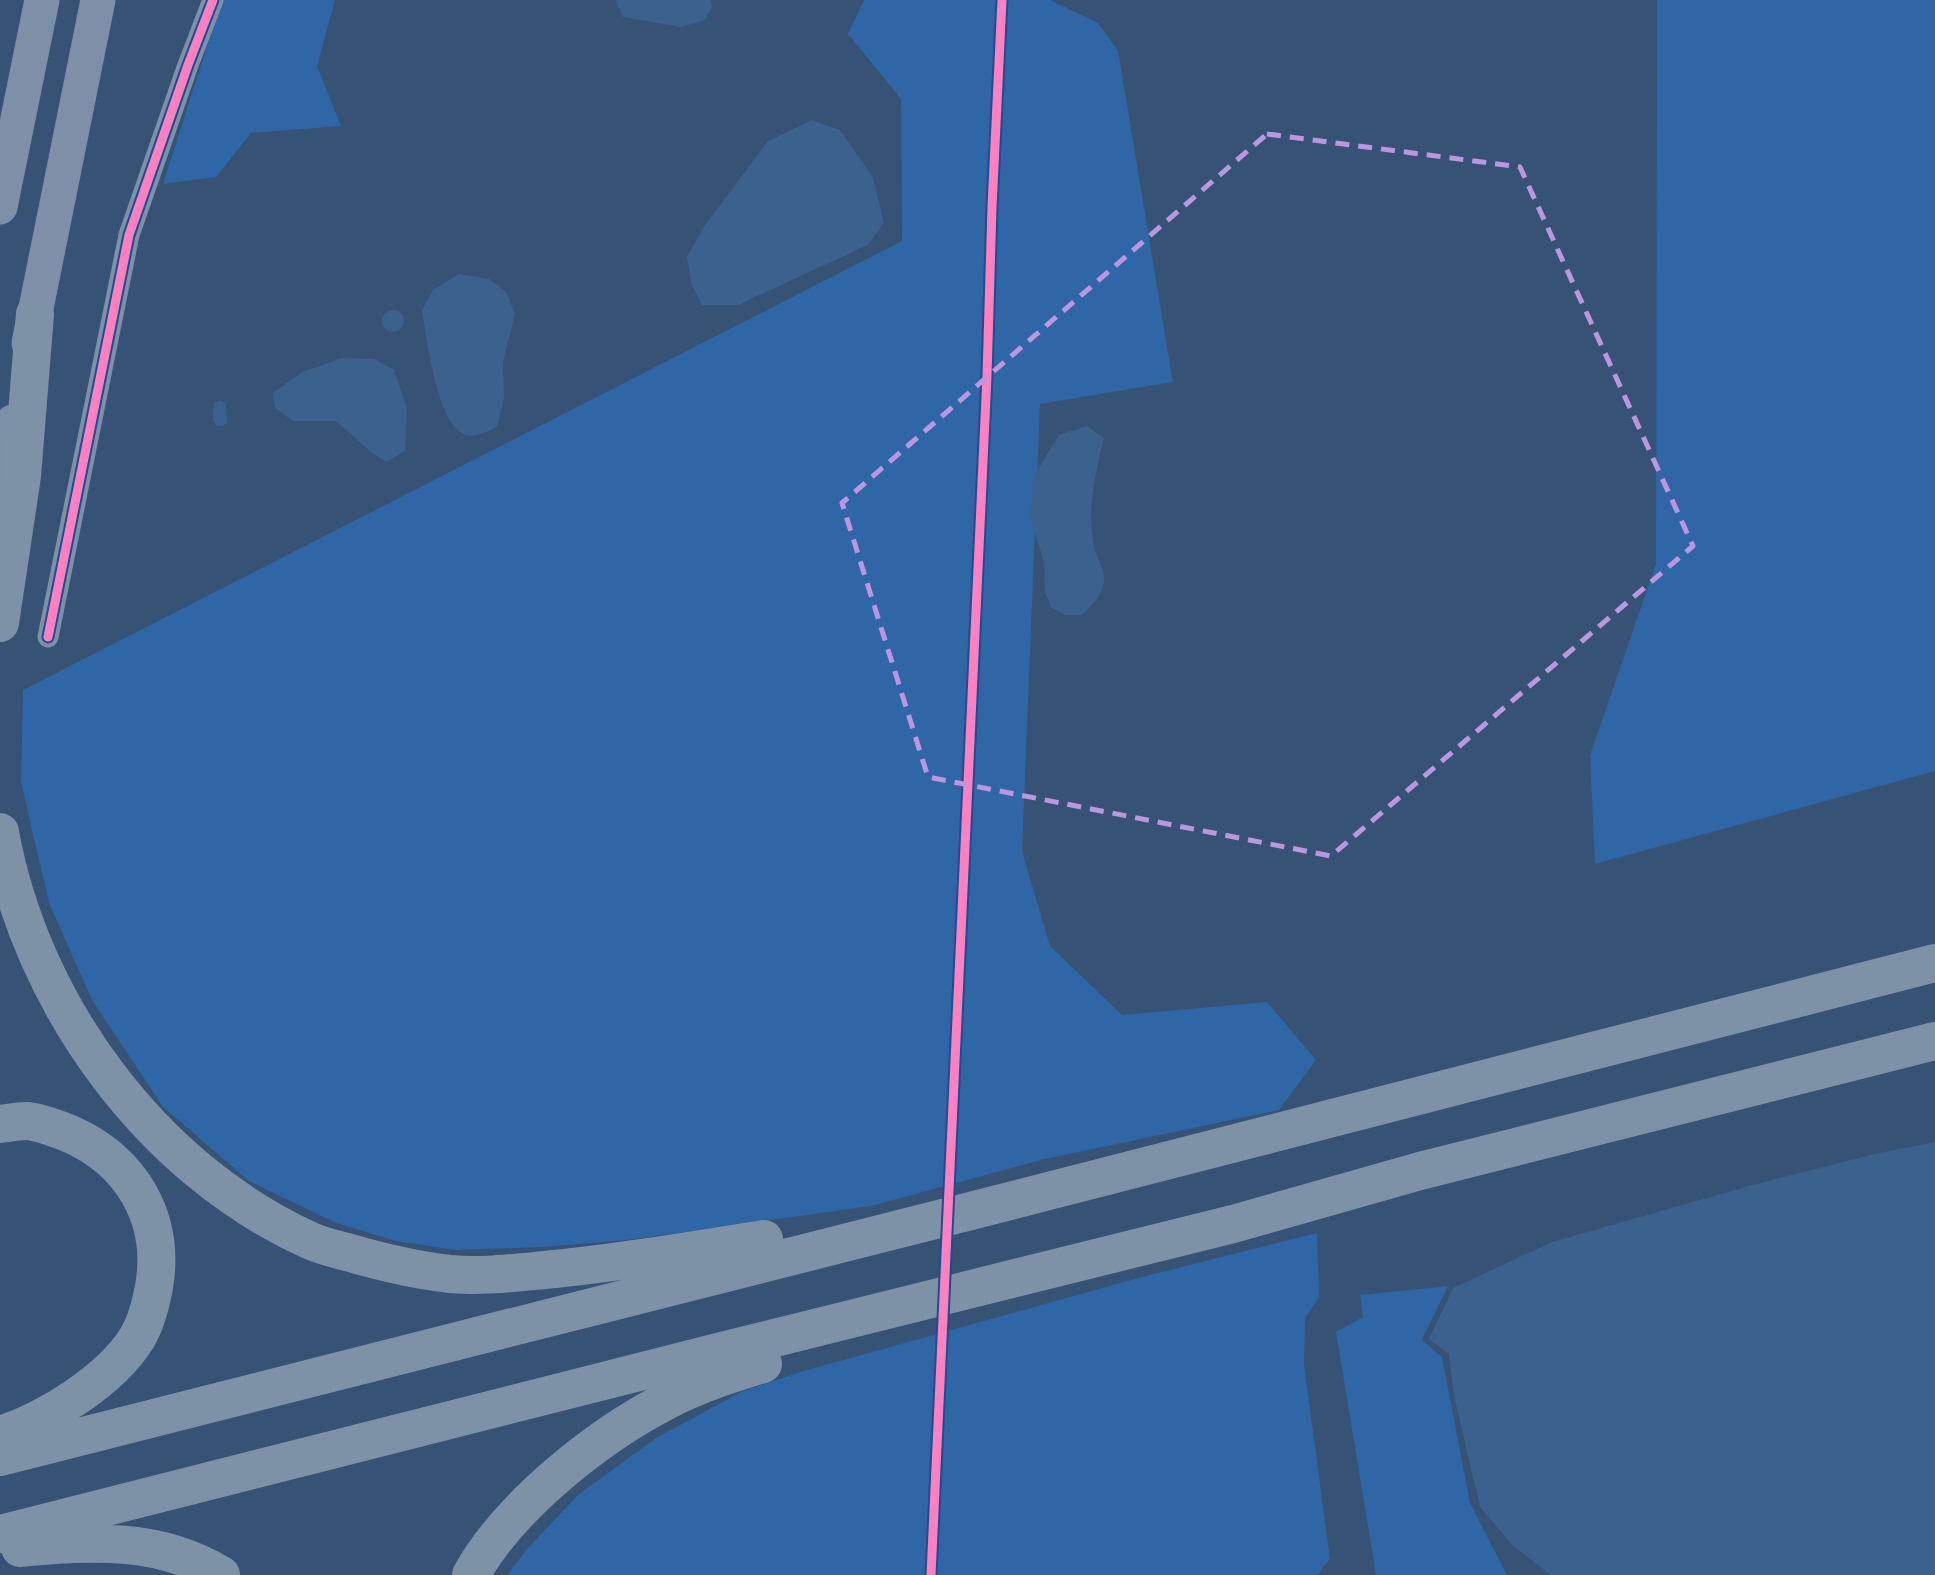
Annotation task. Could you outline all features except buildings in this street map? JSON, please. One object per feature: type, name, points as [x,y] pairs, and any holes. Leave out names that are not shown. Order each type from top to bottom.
[{"type":"highway","points":[[0,206],[42,0]]},
{"type":"highway","points":[[0,483],[98,0]]},
{"type":"highway","points":[[0,623],[22,476],[35,314]]},
{"type":"highway","points":[[0,832],[16,900],[41,965],[102,1065],[145,1120],[220,1189],[313,1242],[403,1267],[452,1274],[506,1273],[612,1263],[782,1236],[886,1228]]},
{"type":"highway","points":[[0,1457],[886,1228],[944,1218],[1935,963]]},
{"type":"highway","points":[[0,1534],[888,1318],[926,1317],[1011,1279],[1233,1224],[1420,1171],[1935,1041]]},
{"type":"highway","points":[[0,1124],[27,1121],[54,1128],[80,1138],[105,1153],[130,1178],[147,1208],[155,1238],[157,1271],[151,1302],[138,1336],[115,1366],[92,1386],[13,1431],[0,1435]]},
{"type":"highway","points":[[471,1575],[483,1553],[520,1511],[585,1454],[627,1424],[669,1399],[726,1375],[888,1318]]},
{"type":"highway","points":[[0,1549],[117,1542],[163,1550],[202,1563],[220,1575]]},
{"type":"street","points":[[48,638],[129,234],[213,0]]},
{"type":"highlighted area","points":[[1267,134],[1520,167],[1693,546],[1331,856],[928,777],[842,503]]},
{"type":"shaded area","points":[[222,0],[335,0],[317,66],[341,126],[251,133],[216,177],[163,184]]},
{"type":"shaded area","points":[[615,0],[711,0],[712,7],[705,20],[681,27],[623,17]]},
{"type":"shaded area","points":[[864,0],[1050,0],[1098,23],[1118,51],[1173,382],[1040,404],[1022,851],[1050,946],[1122,1015],[1267,1002],[1316,1060],[1279,1110],[1045,1159],[871,1206],[627,1240],[455,1250],[396,1241],[336,1223],[249,1181],[163,1107],[92,1000],[49,903],[21,782],[23,690],[902,241],[901,99],[848,34]]},
{"type":"shaded area","points":[[1657,0],[1935,0],[1935,771],[1595,864],[1590,755],[1656,564]]},
{"type":"shaded area","points":[[812,120],[840,130],[873,177],[884,223],[868,245],[738,305],[702,305],[691,283],[687,257],[703,228],[768,141]]},
{"type":"shaded area","points":[[459,274],[489,279],[506,292],[515,314],[503,362],[504,398],[497,427],[471,436],[459,431],[442,403],[431,362],[422,310],[433,290]]},
{"type":"shaded area","points":[[389,310],[397,310],[404,317],[404,325],[397,332],[389,332],[382,325],[382,317]]},
{"type":"shaded area","points":[[342,358],[374,359],[394,370],[407,409],[405,451],[386,462],[336,421],[293,421],[275,408],[273,393],[302,372]]},
{"type":"shaded area","points":[[220,400],[226,404],[227,423],[216,426],[213,420],[214,403]]},
{"type":"shaded area","points":[[1087,426],[1104,438],[1095,478],[1091,520],[1094,547],[1104,575],[1103,584],[1097,599],[1082,615],[1065,615],[1051,607],[1045,592],[1044,562],[1030,517],[1034,476],[1059,435]]},
{"type":"shaded area","points":[[1935,1142],[1935,1575],[1551,1575],[1512,1545],[1480,1507],[1454,1396],[1449,1354],[1429,1339],[1453,1288],[1552,1242],[1749,1186],[1874,1154]]},
{"type":"shaded area","points":[[1317,1233],[1319,1298],[1305,1318],[1304,1364],[1330,1559],[1317,1575],[507,1575],[528,1548],[578,1495],[656,1438],[741,1392],[800,1372],[1142,1277]]},
{"type":"shaded area","points":[[1448,1286],[1422,1340],[1442,1357],[1470,1503],[1507,1575],[1376,1575],[1336,1332],[1363,1317],[1360,1295]]},
{"type":"cycle path","points":[[48,637],[129,235],[213,0]]},
{"type":"cycle path","points":[[931,1575],[1002,0]]}]
